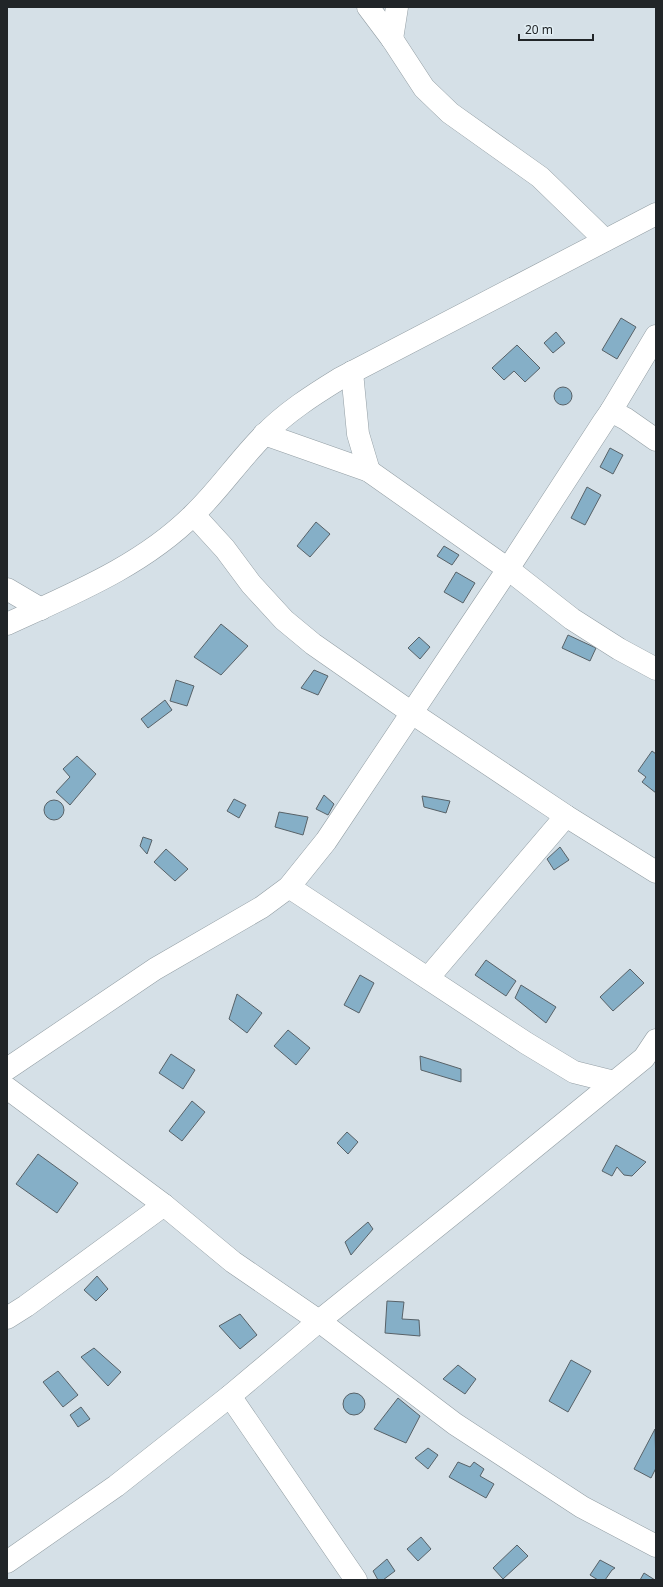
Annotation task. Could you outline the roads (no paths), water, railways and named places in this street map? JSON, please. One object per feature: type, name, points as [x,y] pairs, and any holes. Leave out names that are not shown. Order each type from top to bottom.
[{"type":"street","points":[[368,7],[392,39],[424,88],[450,113],[540,177],[605,240]]},
{"type":"street","points":[[392,39],[397,7]]},
{"type":"street","points":[[7,624],[89,586],[147,553],[194,514],[264,434],[308,398],[352,372],[656,214]]},
{"type":"street","points":[[7,1069],[155,969],[262,907],[289,887],[326,841],[508,569],[611,411],[656,336]]},
{"type":"street","points":[[352,372],[358,434],[369,471]]},
{"type":"street","points":[[611,411],[626,419],[656,440]]},
{"type":"street","points":[[264,434],[369,471],[508,569],[572,619],[619,649],[656,669]]},
{"type":"street","points":[[194,514],[225,549],[251,584],[284,620],[313,644],[412,713],[566,816],[656,872]]},
{"type":"street","points":[[7,589],[41,608]]},
{"type":"street","points":[[428,978],[566,816]]},
{"type":"street","points":[[289,887],[526,1043],[574,1072],[614,1082]]},
{"type":"street","points":[[7,1562],[116,1486],[230,1396],[319,1320],[476,1195],[614,1082],[650,1062],[656,1040]]},
{"type":"street","points":[[7,1088],[164,1205],[233,1262],[319,1320],[455,1424],[582,1507],[656,1546]]},
{"type":"street","points":[[7,1318],[26,1306],[164,1205]]},
{"type":"street","points":[[230,1396],[356,1580]]}]
